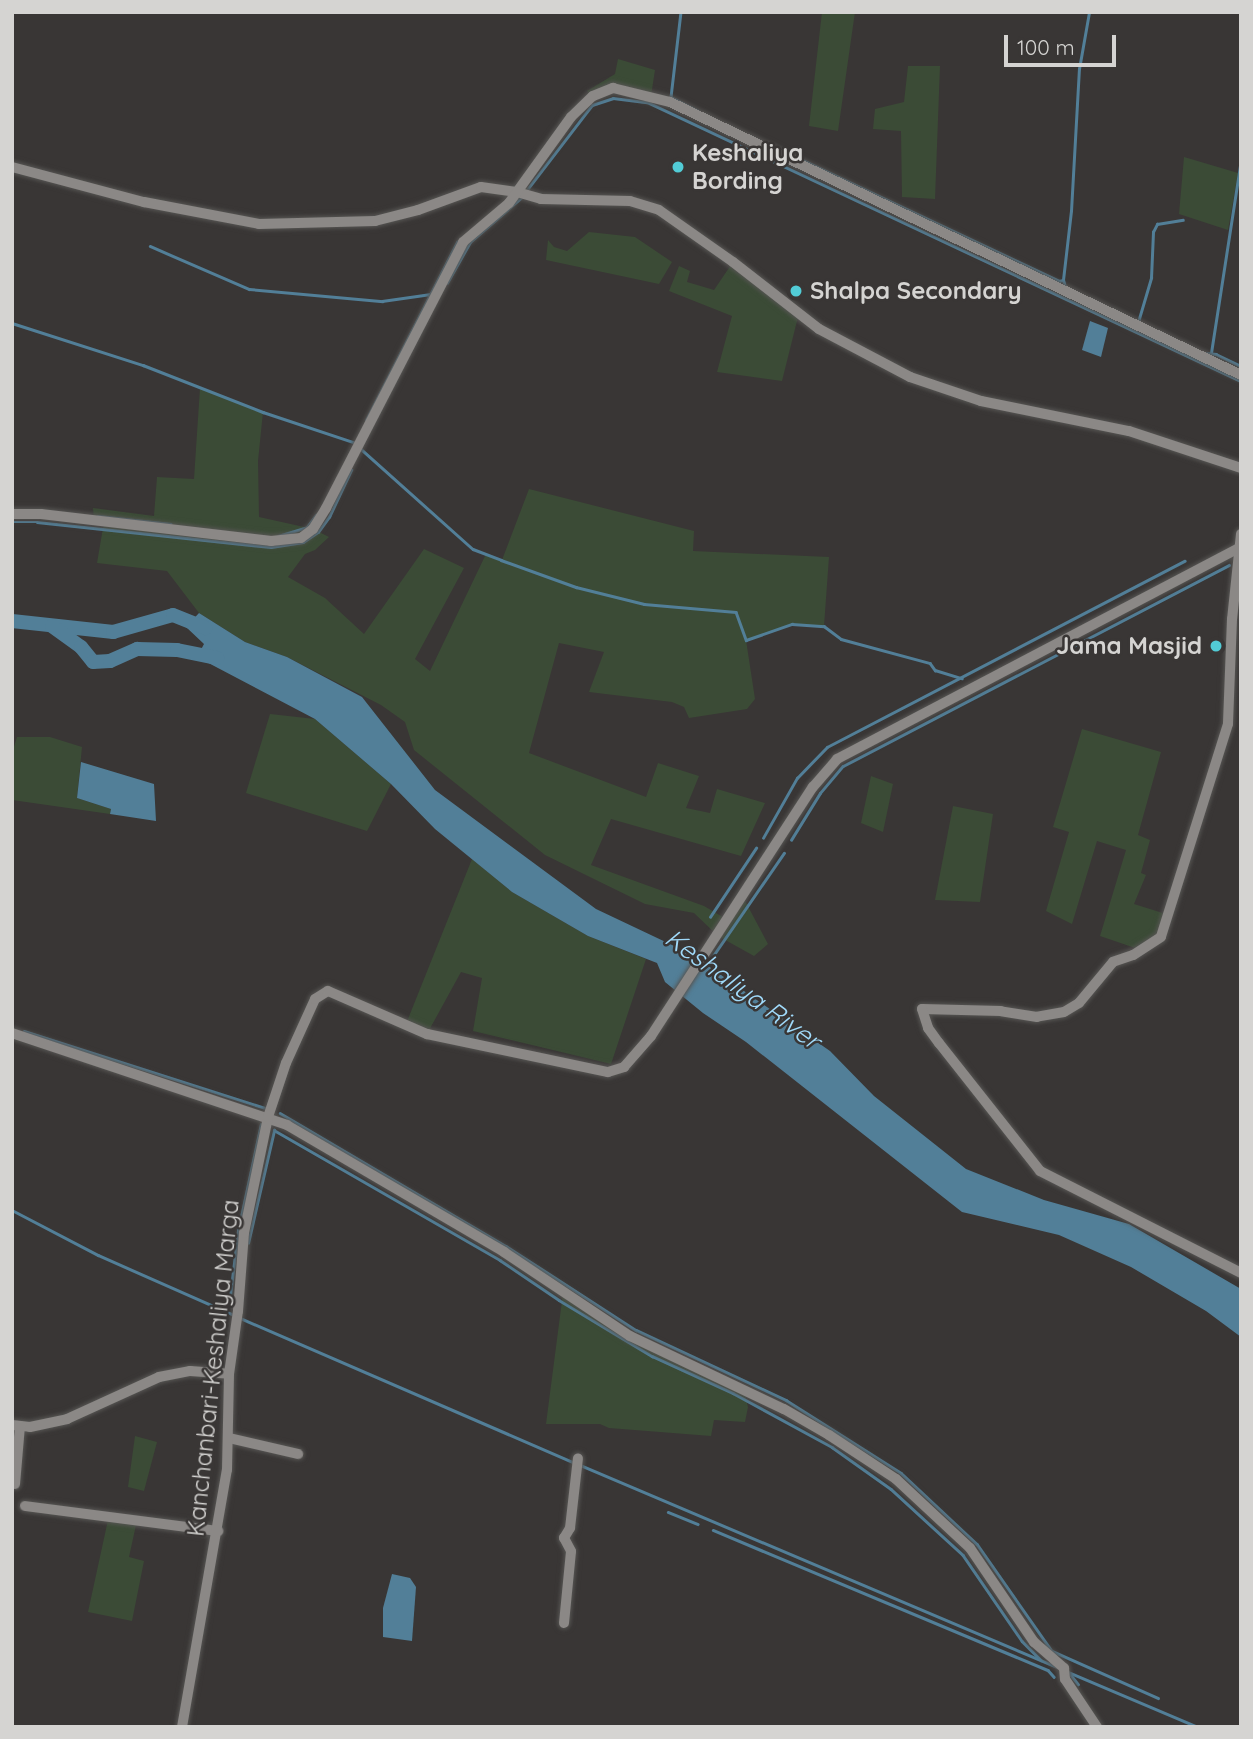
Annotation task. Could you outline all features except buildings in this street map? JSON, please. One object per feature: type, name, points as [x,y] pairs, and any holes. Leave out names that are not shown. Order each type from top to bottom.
[{"type":"street","points":[[12,514],[41,514],[271,541],[301,538],[313,529],[326,508],[463,242],[521,193],[571,117],[593,96],[612,88],[635,91],[670,102],[1241,375]]},
{"type":"street","points":[[12,167],[144,202],[259,224],[375,221],[418,210],[481,187],[541,199],[630,201],[659,210],[733,262],[819,330],[910,377],[981,401],[1129,431],[1241,468]]},
{"type":"street","points":[[1241,534],[1229,667],[1228,724],[1161,937],[1133,954],[1113,961],[1079,1003],[1064,1012],[1037,1017],[1002,1011],[922,1009],[928,1028],[1040,1171],[1241,1273]]},
{"type":"street","name":"Kanchanbari-Keshaliya Marga","points":[[182,1727],[218,1531],[229,1438],[229,1374],[239,1311],[244,1233],[268,1117],[286,1063],[315,999],[328,991],[427,1034],[608,1072],[624,1067],[651,1036],[813,787],[837,759],[1239,548]]},
{"type":"street","points":[[12,1034],[268,1117],[504,1252],[630,1336],[784,1409],[896,1479],[970,1548],[1034,1642],[1063,1668],[1065,1679],[1097,1727]]},
{"type":"street","points":[[15,1485],[16,1425],[30,1427],[67,1419],[159,1377],[190,1371],[229,1374]]},
{"type":"street","points":[[229,1438],[298,1454]]},
{"type":"street","points":[[564,1623],[571,1551],[564,1538],[570,1528],[577,1463]]},
{"type":"street","points":[[25,1506],[218,1531]]},
{"type":"green space","points":[[822,12],[855,12],[838,131],[809,126]]},
{"type":"green space","points":[[618,59],[655,70],[651,96],[613,88],[593,96],[587,91],[615,74]]},
{"type":"green space","points":[[908,66],[940,66],[935,199],[902,197],[901,131],[873,129],[875,109],[904,102]]},
{"type":"green space","points":[[1184,157],[1238,173],[1228,230],[1179,214]]},
{"type":"green space","points":[[589,232],[635,237],[672,262],[659,284],[546,260],[548,240],[554,247],[567,251]]},
{"type":"green space","points":[[733,262],[799,313],[782,381],[717,372],[732,316],[669,291],[679,266],[690,271],[687,282],[714,290]]},
{"type":"green space","points":[[200,388],[263,412],[258,461],[259,517],[313,529],[329,537],[315,550],[305,554],[288,577],[325,598],[364,634],[424,549],[464,568],[415,659],[430,671],[486,554],[502,560],[529,489],[694,531],[693,551],[829,557],[824,626],[792,624],[746,640],[755,699],[747,709],[689,718],[684,707],[672,702],[589,692],[604,652],[559,643],[529,753],[646,797],[658,763],[699,776],[686,808],[710,813],[717,789],[765,803],[741,856],[611,819],[591,865],[704,906],[728,920],[743,897],[768,944],[754,956],[718,936],[694,913],[645,904],[545,855],[414,750],[405,722],[381,705],[287,657],[245,642],[199,613],[167,571],[97,563],[104,522],[94,520],[93,508],[154,516],[157,477],[194,479]]},
{"type":"green space","points":[[270,714],[315,719],[391,784],[367,831],[246,793]]},
{"type":"green space","points":[[1082,729],[1161,752],[1138,835],[1150,840],[1141,873],[1146,875],[1134,904],[1169,915],[1161,937],[1141,950],[1100,936],[1126,850],[1097,841],[1072,924],[1046,911],[1069,832],[1053,827]]},
{"type":"green space","points":[[17,737],[50,737],[82,747],[77,798],[111,809],[110,814],[12,800],[12,753]]},
{"type":"green space","points":[[871,776],[893,784],[883,832],[861,823]]},
{"type":"green space","points":[[953,806],[993,814],[980,902],[935,900]]},
{"type":"green space","points":[[472,859],[512,892],[588,936],[646,959],[611,1064],[473,1031],[482,978],[461,972],[427,1034],[406,1024]]},
{"type":"green space","points":[[563,1293],[630,1336],[744,1391],[748,1407],[745,1422],[714,1420],[711,1436],[609,1428],[600,1424],[546,1424]]},
{"type":"green space","points":[[135,1436],[157,1442],[144,1491],[128,1487]]},
{"type":"green space","points":[[108,1520],[136,1525],[129,1557],[144,1561],[132,1621],[88,1612]]},
{"type":"water","points":[[1090,321],[1108,328],[1101,357],[1082,350]]},
{"type":"water","points":[[199,613],[245,642],[287,657],[362,697],[435,790],[596,909],[691,954],[830,1051],[874,1096],[966,1169],[1044,1200],[1129,1224],[1241,1289],[1241,1337],[1206,1311],[1131,1267],[1059,1235],[962,1212],[746,1042],[703,1013],[665,982],[657,963],[588,936],[512,892],[435,829],[391,784],[315,719],[197,657],[204,644],[186,627]]},
{"type":"water","points":[[81,762],[154,784],[156,821],[110,814],[111,809],[77,798]]},
{"type":"water","points":[[392,1574],[410,1578],[416,1587],[412,1641],[383,1637],[383,1608]]},
{"type":"waterway","points":[[681,12],[671,97],[699,111]]},
{"type":"waterway","points":[[1065,287],[1063,280],[1071,211],[1079,69],[1089,12]]},
{"type":"waterway","points":[[526,191],[592,105],[613,98],[647,102],[1241,381]]},
{"type":"waterway","points":[[796,157],[1059,281],[1063,280]]},
{"type":"waterway","points":[[1211,353],[1241,159]]},
{"type":"waterway","points":[[447,283],[470,242],[522,197]]},
{"type":"waterway","points":[[1138,322],[1151,278],[1153,232],[1157,224],[1183,220]]},
{"type":"waterway","points":[[366,420],[457,242]]},
{"type":"waterway","points":[[150,246],[249,289],[382,301],[431,294]]},
{"type":"waterway","points":[[12,323],[143,365],[263,412],[356,443]]},
{"type":"waterway","points":[[1204,353],[1216,354],[1241,366]]},
{"type":"waterway","points":[[361,449],[473,549],[501,560],[576,587],[644,604],[736,612],[746,640],[792,624],[824,626],[841,639],[930,663],[935,670],[962,678]]},
{"type":"waterway","points":[[12,522],[37,522],[271,547],[303,542],[318,532],[329,517],[351,470]]},
{"type":"waterway","points":[[278,536],[307,527],[316,515]]},
{"type":"waterway","points":[[98,516],[171,524]]},
{"type":"waterway","points":[[763,838],[797,778],[827,747],[1185,561]]},
{"type":"waterway","points":[[791,840],[820,793],[843,766],[1229,565]]},
{"type":"waterway","name":"Keshaliya River","points":[[12,621],[113,632],[173,615],[206,628]]},
{"type":"waterway","name":"Keshaliya River","points":[[52,626],[81,647],[93,662],[110,661],[137,649],[177,650],[217,658]]},
{"type":"waterway","points":[[710,917],[756,848]]},
{"type":"waterway","points":[[706,966],[784,853]]},
{"type":"waterway","points":[[24,1031],[266,1108]]},
{"type":"waterway","points":[[280,1113],[506,1246],[636,1330],[786,1400],[901,1473],[977,1544],[1052,1651],[1158,1698]]},
{"type":"waterway","points":[[229,1304],[238,1231],[261,1124]]},
{"type":"waterway","points":[[248,1243],[274,1130],[500,1260],[559,1300],[652,1356],[733,1393],[832,1447],[891,1489],[963,1555],[1022,1641],[1041,1660]]},
{"type":"waterway","points":[[12,1210],[98,1255],[232,1314]]},
{"type":"waterway","points":[[240,1318],[573,1462]]},
{"type":"waterway","points":[[580,1465],[1057,1667]]},
{"type":"waterway","points":[[668,1512],[698,1524]]},
{"type":"waterway","points":[[713,1530],[1048,1670],[1054,1677]]},
{"type":"waterway","points":[[1068,1672],[1198,1727]]},
{"type":"waterway","points":[[1070,1674],[1078,1684]]},
{"type":"place","name":"Keshaliya Bording","points":[[678,167]]},
{"type":"place","name":"Shalpa Secondary","points":[[796,291]]},
{"type":"place","name":"Jama Masjid","points":[[1216,646]]}]
